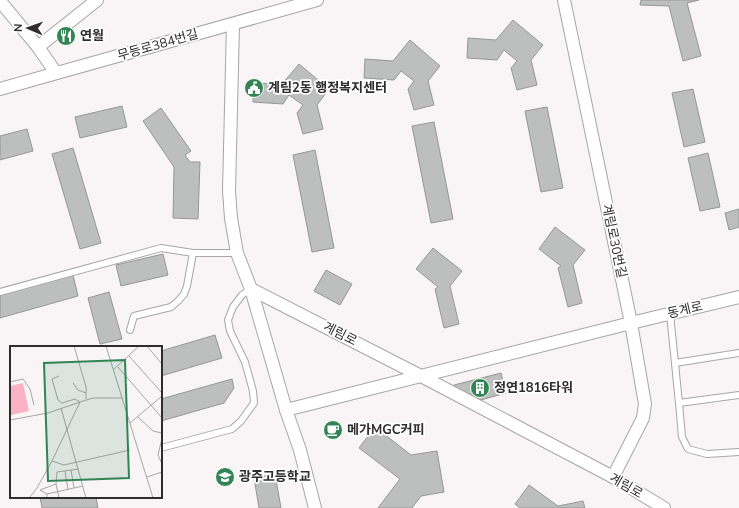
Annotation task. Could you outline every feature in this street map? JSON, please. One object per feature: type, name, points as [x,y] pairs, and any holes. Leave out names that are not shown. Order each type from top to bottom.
[{"type":"street","points":[[38,47],[97,0]]},
{"type":"street","name":"무등로384번길","points":[[0,89],[317,0]]},
{"type":"street","name":"계림로30번길","points":[[564,0],[631,323],[644,404],[643,418],[613,477]]},
{"type":"street","points":[[0,1],[38,47],[56,74]]},
{"type":"street","points":[[233,24],[229,191],[230,212],[237,253],[251,289],[286,410],[300,450],[315,508]]},
{"type":"street","name":"계림로","points":[[251,289],[613,477],[664,508]]},
{"type":"street","name":"동계로","points":[[286,410],[739,297]]},
{"type":"lane","points":[[0,292],[161,248],[193,253],[237,253]]},
{"type":"lane","points":[[130,330],[134,316],[171,307],[184,294],[187,286],[193,253]]},
{"type":"lane","points":[[162,448],[232,429],[241,421],[254,403],[253,391],[245,362],[230,331],[228,320],[233,307],[242,295],[251,289]]},
{"type":"lane","points":[[670,314],[682,437],[688,449],[707,454],[739,452]]},
{"type":"lane","points":[[675,363],[739,353]]},
{"type":"lane","points":[[679,402],[739,395]]},
{"type":"building","points":[[641,0],[699,0],[687,3],[701,56],[683,61],[669,6],[640,5]]},
{"type":"building","points":[[513,20],[543,45],[531,60],[537,85],[517,90],[511,68],[517,61],[504,50],[497,60],[467,58],[468,38],[496,40]]},
{"type":"building","points":[[410,40],[440,66],[428,81],[434,105],[414,110],[408,89],[414,81],[401,71],[394,80],[364,78],[365,59],[393,61]]},
{"type":"building","points":[[299,64],[329,89],[317,105],[323,129],[303,134],[297,113],[303,105],[289,95],[283,104],[253,102],[254,83],[282,84]]},
{"type":"building","points":[[693,89],[705,142],[684,147],[672,93]]},
{"type":"building","points":[[122,106],[127,127],[80,138],[75,117]]},
{"type":"building","points":[[547,107],[563,188],[541,192],[525,111]]},
{"type":"building","points":[[161,108],[191,151],[185,155],[190,162],[200,162],[198,219],[173,218],[174,167],[143,121]]},
{"type":"building","points":[[434,122],[453,219],[431,223],[412,126]]},
{"type":"building","points":[[27,129],[33,151],[0,160],[0,136]]},
{"type":"building","points":[[73,148],[101,243],[80,249],[52,154]]},
{"type":"building","points":[[315,150],[334,248],[312,252],[293,155]]},
{"type":"building","points":[[708,153],[720,207],[700,211],[688,158]]},
{"type":"building","points":[[739,209],[739,227],[729,230],[725,213]]},
{"type":"building","points":[[555,227],[585,250],[573,265],[582,303],[568,307],[558,268],[561,266],[539,249]]},
{"type":"building","points":[[433,248],[462,271],[450,286],[459,324],[444,328],[435,289],[438,287],[416,269]]},
{"type":"building","points":[[163,254],[168,275],[121,286],[116,265]]},
{"type":"building","points":[[326,270],[352,284],[340,305],[314,291]]},
{"type":"building","points":[[73,275],[78,296],[0,318],[0,295]]},
{"type":"building","points":[[109,292],[122,339],[100,344],[88,298]]},
{"type":"building","points":[[215,335],[222,358],[162,376],[162,351]]},
{"type":"building","name":"정연1816타워","points":[[501,373],[506,393],[477,401],[455,391],[454,385]]},
{"type":"building","points":[[232,379],[234,388],[224,403],[162,421],[162,399]]},
{"type":"building","points":[[375,427],[411,455],[437,451],[444,492],[421,496],[412,508],[378,508],[400,479],[359,448]]},
{"type":"building","points":[[275,474],[281,508],[259,508],[254,478]]},
{"type":"building","points":[[529,485],[558,506],[583,501],[585,508],[520,508],[515,504]]},
{"type":"building","points":[[40,498],[96,498],[98,508],[42,508]]},
{"type":"place","name":"연월","points":[[66,36]]},
{"type":"place","name":"계림2동 행정복지센터","points":[[254,88]]},
{"type":"place","name":"정연1816타워","points":[[480,388]]},
{"type":"place","name":"메가MGC커피","points":[[333,430]]},
{"type":"place","name":"광주고등학교","points":[[225,477]]}]
